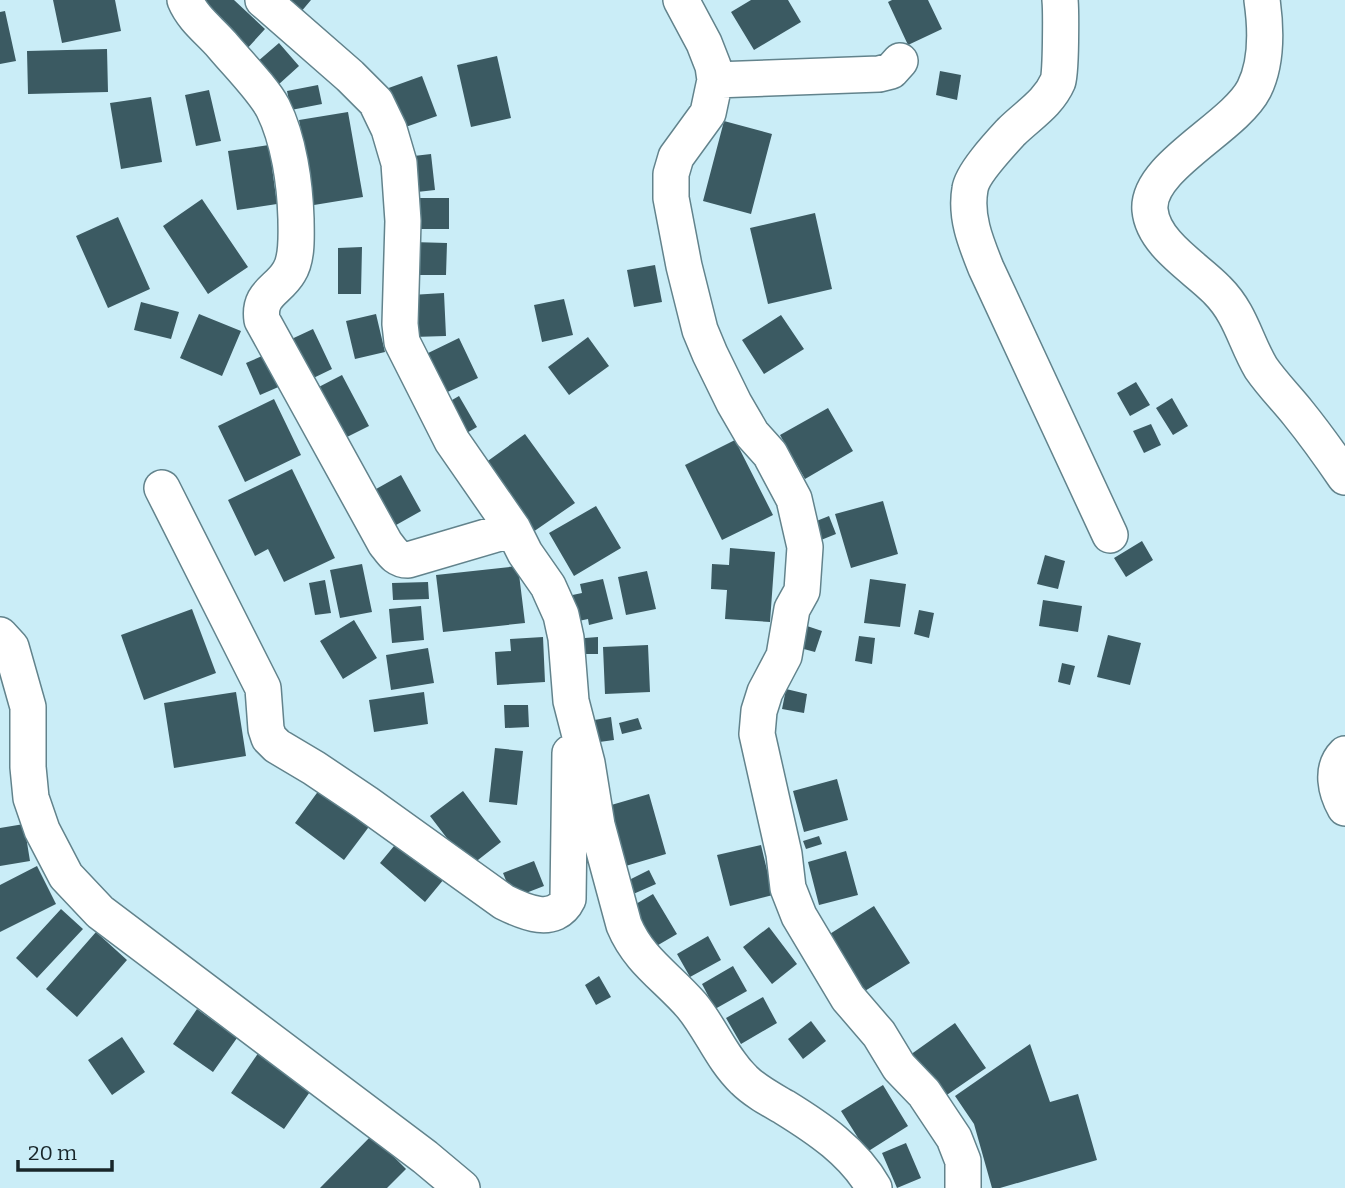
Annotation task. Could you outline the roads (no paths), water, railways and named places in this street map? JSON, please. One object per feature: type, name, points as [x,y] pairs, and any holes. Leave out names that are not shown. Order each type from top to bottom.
[{"type":"street","points":[[185,0],[192,15],[213,34],[273,108],[290,156],[296,241],[290,271],[264,300],[260,309],[262,320],[385,543],[395,556],[408,560],[513,529]]},
{"type":"street","points":[[162,488],[263,688],[265,729],[269,738],[277,746],[366,803],[504,902],[526,913],[556,913],[564,908],[568,899],[572,701],[561,615],[548,586],[513,529],[452,442],[402,342],[400,324],[404,221],[399,163],[389,129],[376,102],[263,0]]},
{"type":"street","points":[[681,0],[704,43],[715,80],[708,113],[676,157],[671,174],[671,198],[679,243],[700,330],[734,403],[752,434],[770,454],[794,499],[805,547],[802,591],[792,609],[784,656],[765,692],[759,711],[757,734],[789,888],[799,916],[848,998],[879,1034],[899,1067],[924,1093],[954,1138],[963,1161],[963,1188]]},
{"type":"street","points":[[1060,0],[1060,79],[1041,107],[1011,132],[983,166],[970,187],[970,217],[974,239],[986,268],[1110,535]]},
{"type":"street","points":[[1262,0],[1264,38],[1262,62],[1255,87],[1244,104],[1169,169],[1152,193],[1150,211],[1156,228],[1186,265],[1215,287],[1230,303],[1260,365],[1345,477]]},
{"type":"street","points":[[715,80],[880,74],[891,71],[900,61]]},
{"type":"street","points":[[0,635],[11,647],[28,707],[31,798],[42,830],[66,876],[100,912],[414,1148],[462,1188]]},
{"type":"street","points":[[572,701],[587,763],[597,825],[630,940],[639,953],[692,1007],[744,1080],[760,1093],[817,1127],[866,1173],[874,1188]]},
{"type":"street","points":[[1345,754],[1335,768],[1336,781],[1345,808]]}]
